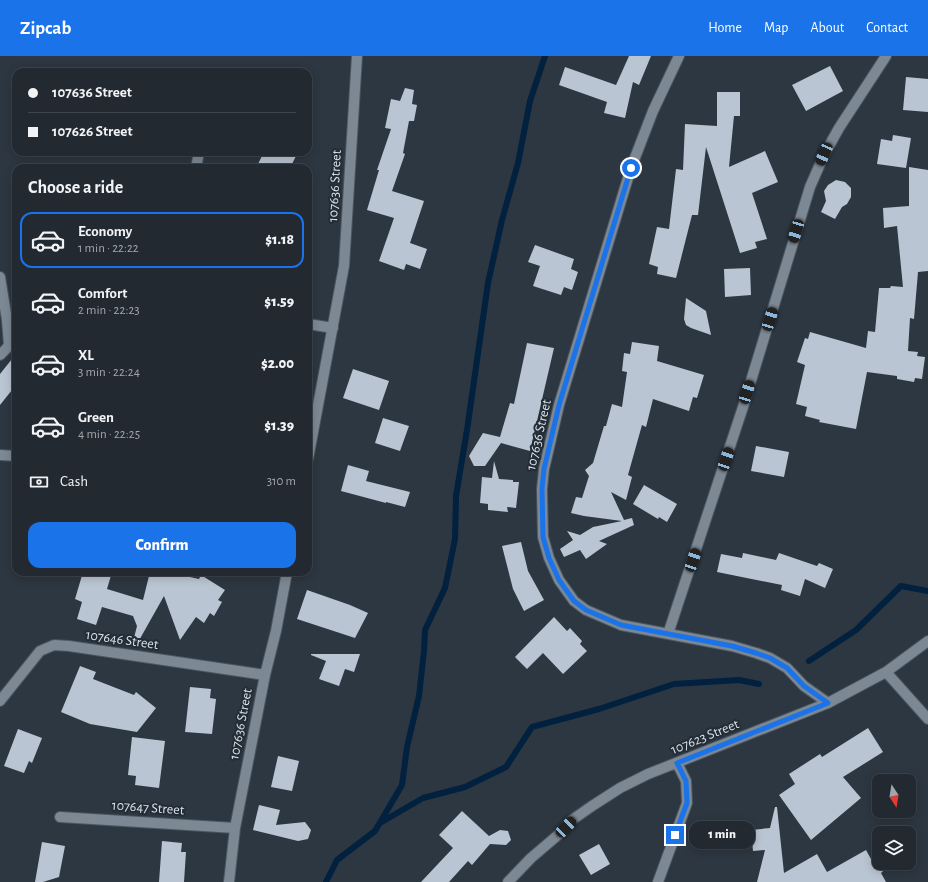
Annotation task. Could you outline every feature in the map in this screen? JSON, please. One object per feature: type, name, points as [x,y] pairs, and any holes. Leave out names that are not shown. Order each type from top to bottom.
[{"type":"street","name":"107636 Street","points":[[312,438],[344,266],[357,56]]},
{"type":"street","name":"107636 Street","points":[[679,56],[653,111],[631,168],[559,405],[544,469],[542,489],[543,537],[549,558],[559,580],[574,601],[586,610],[621,625],[732,646],[770,658],[787,668],[804,686],[828,703]]},
{"type":"street","points":[[668,634],[743,407],[810,187],[824,154],[839,128],[886,56]]},
{"type":"street","points":[[0,277],[7,320],[9,345],[0,355]]},
{"type":"street","points":[[312,325],[333,328]]},
{"type":"street","points":[[0,455],[12,456]]},
{"type":"street","name":"107636 Street","points":[[229,882],[235,828],[286,576]]},
{"type":"street","name":"107623 Street","points":[[508,882],[531,858],[558,835],[572,820],[620,788],[648,774],[828,703],[886,672],[928,641]]},
{"type":"street","name":"107646 Street","points":[[0,701],[40,651],[54,645],[265,675]]},
{"type":"street","points":[[886,672],[928,719]]},
{"type":"street","points":[[658,882],[687,803],[686,781],[677,763]]},
{"type":"street","name":"107647 Street","points":[[60,817],[235,828]]},
{"type":"building","points":[[629,56],[651,56],[639,85],[633,82],[625,118],[604,113],[607,102],[559,85],[565,67],[616,85]]},
{"type":"building","points":[[830,66],[843,91],[806,111],[792,85]]},
{"type":"building","points":[[906,77],[928,79],[928,112],[903,110]]},
{"type":"building","points":[[405,88],[414,90],[412,104],[417,105],[414,121],[409,121],[403,153],[405,154],[392,191],[424,201],[410,243],[427,249],[420,269],[406,264],[404,270],[379,261],[394,218],[367,210],[379,170],[377,170],[391,129],[385,128],[391,99],[400,101]]},
{"type":"building","points":[[717,92],[740,92],[740,116],[734,116],[729,167],[765,151],[778,182],[752,193],[767,239],[755,242],[757,248],[740,253],[706,147],[698,215],[692,215],[676,278],[657,274],[658,267],[649,264],[657,227],[669,229],[676,169],[683,170],[685,124],[717,126]]},
{"type":"building","points":[[893,135],[911,138],[906,168],[877,164],[881,139],[892,141]]},
{"type":"building","points":[[262,156],[296,156],[292,164],[258,164]]},
{"type":"building","points":[[909,167],[928,170],[928,271],[918,272],[914,319],[910,318],[908,351],[918,352],[917,356],[925,357],[922,379],[915,378],[914,382],[897,379],[897,376],[867,372],[856,429],[819,422],[820,420],[805,416],[807,407],[796,404],[805,365],[797,362],[805,338],[808,339],[810,332],[866,348],[868,331],[875,332],[879,288],[890,288],[891,286],[903,287],[897,226],[884,228],[883,208],[909,206]]},
{"type":"building","points":[[836,180],[845,182],[851,188],[851,197],[847,204],[842,207],[835,219],[821,212],[826,201],[824,191],[828,185]]},
{"type":"building","points":[[535,245],[574,259],[571,269],[578,272],[572,290],[564,287],[561,295],[533,286],[540,266],[528,262]]},
{"type":"building","points":[[750,268],[751,295],[725,297],[724,269]]},
{"type":"building","points":[[686,298],[706,311],[711,335],[686,325],[684,319]]},
{"type":"building","points":[[632,342],[659,346],[657,361],[704,375],[697,398],[693,397],[689,411],[653,399],[646,427],[642,425],[628,475],[632,477],[626,500],[611,492],[624,520],[632,518],[634,525],[599,541],[607,544],[586,559],[580,550],[564,557],[560,549],[573,540],[567,531],[580,535],[593,527],[622,521],[571,513],[576,497],[582,498],[589,476],[585,470],[593,463],[612,404],[622,407],[627,372],[622,371],[624,353],[630,354]]},
{"type":"building","points":[[527,343],[554,348],[530,451],[501,443],[485,466],[474,466],[469,456],[483,433],[500,437],[510,403],[514,404]]},
{"type":"building","points":[[12,359],[12,390],[0,405],[0,374]]},
{"type":"building","points":[[353,369],[389,381],[379,410],[343,398]]},
{"type":"building","points":[[383,418],[409,426],[400,451],[375,443]]},
{"type":"building","points":[[756,446],[789,452],[784,477],[751,471]]},
{"type":"building","points":[[494,461],[499,479],[519,482],[516,508],[507,507],[508,512],[488,510],[488,504],[480,503],[482,477],[492,478]]},
{"type":"building","points":[[348,465],[369,471],[366,481],[410,492],[405,507],[341,491]]},
{"type":"building","points":[[644,485],[677,504],[667,522],[659,517],[658,519],[633,504]]},
{"type":"building","points":[[521,542],[528,571],[544,600],[524,611],[513,589],[502,546]]},
{"type":"building","points":[[743,553],[776,560],[779,553],[817,566],[819,563],[833,569],[825,588],[805,579],[800,596],[781,590],[782,585],[717,572],[721,554],[742,558]]},
{"type":"building","points":[[82,576],[111,576],[107,589],[143,600],[149,576],[185,576],[199,579],[200,576],[203,576],[225,590],[218,600],[222,602],[214,616],[210,613],[204,623],[196,617],[180,640],[164,596],[137,644],[133,642],[137,626],[133,616],[102,607],[96,625],[77,619],[82,602],[75,599]]},
{"type":"building","points":[[307,590],[368,613],[355,638],[297,619]]},
{"type":"building","points":[[554,617],[567,631],[570,628],[582,641],[580,644],[587,651],[563,674],[543,653],[527,669],[515,657]]},
{"type":"building","points":[[311,654],[360,654],[354,672],[345,669],[339,686],[319,679],[326,661]]},
{"type":"building","points":[[80,666],[96,672],[93,679],[134,695],[136,692],[156,708],[137,732],[90,724],[61,712]]},
{"type":"building","points":[[190,687],[211,689],[210,698],[216,699],[212,734],[185,732]]},
{"type":"building","points":[[868,728],[883,752],[843,777],[861,798],[811,840],[779,795],[795,784],[789,774],[820,754],[822,757]]},
{"type":"building","points":[[18,729],[42,738],[32,763],[29,761],[24,773],[4,766]]},
{"type":"building","points":[[132,737],[165,741],[159,788],[135,785],[136,776],[128,775]]},
{"type":"building","points":[[278,756],[299,761],[292,791],[271,787]]},
{"type":"building","points":[[259,805],[280,810],[276,825],[305,822],[311,830],[308,839],[298,841],[253,830]]},
{"type":"building","points":[[775,807],[777,807],[784,873],[817,854],[827,872],[866,850],[872,858],[872,870],[884,870],[881,873],[886,882],[757,882],[765,850],[753,851],[751,830],[770,828]]},
{"type":"building","points":[[462,811],[489,836],[500,830],[508,831],[511,840],[506,845],[490,844],[472,865],[468,861],[449,882],[421,882],[453,848],[439,835]]},
{"type":"building","points":[[162,841],[182,843],[181,852],[186,852],[184,882],[159,882]]},
{"type":"building","points":[[42,842],[65,846],[59,877],[43,882],[35,882]]},
{"type":"building","points":[[599,844],[610,864],[591,875],[579,855]]},
{"type":"waterway","points":[[326,882],[337,860],[375,831],[402,785],[407,747],[419,696],[425,630],[445,588],[455,539],[456,496],[488,283],[502,220],[518,163],[530,101],[545,56]]},
{"type":"waterway","points":[[809,661],[856,630],[901,586],[928,591]]},
{"type":"waterway","points":[[380,823],[423,798],[465,787],[506,767],[532,727],[599,709],[674,684],[739,680],[759,684]]},
{"type":"route","points":[[631,168],[559,405],[544,469],[542,489],[543,537],[549,558],[559,580],[574,601],[586,610],[621,625],[732,646],[770,658],[787,668],[804,686],[828,703],[677,763],[686,781],[687,803],[675,835]]}]
